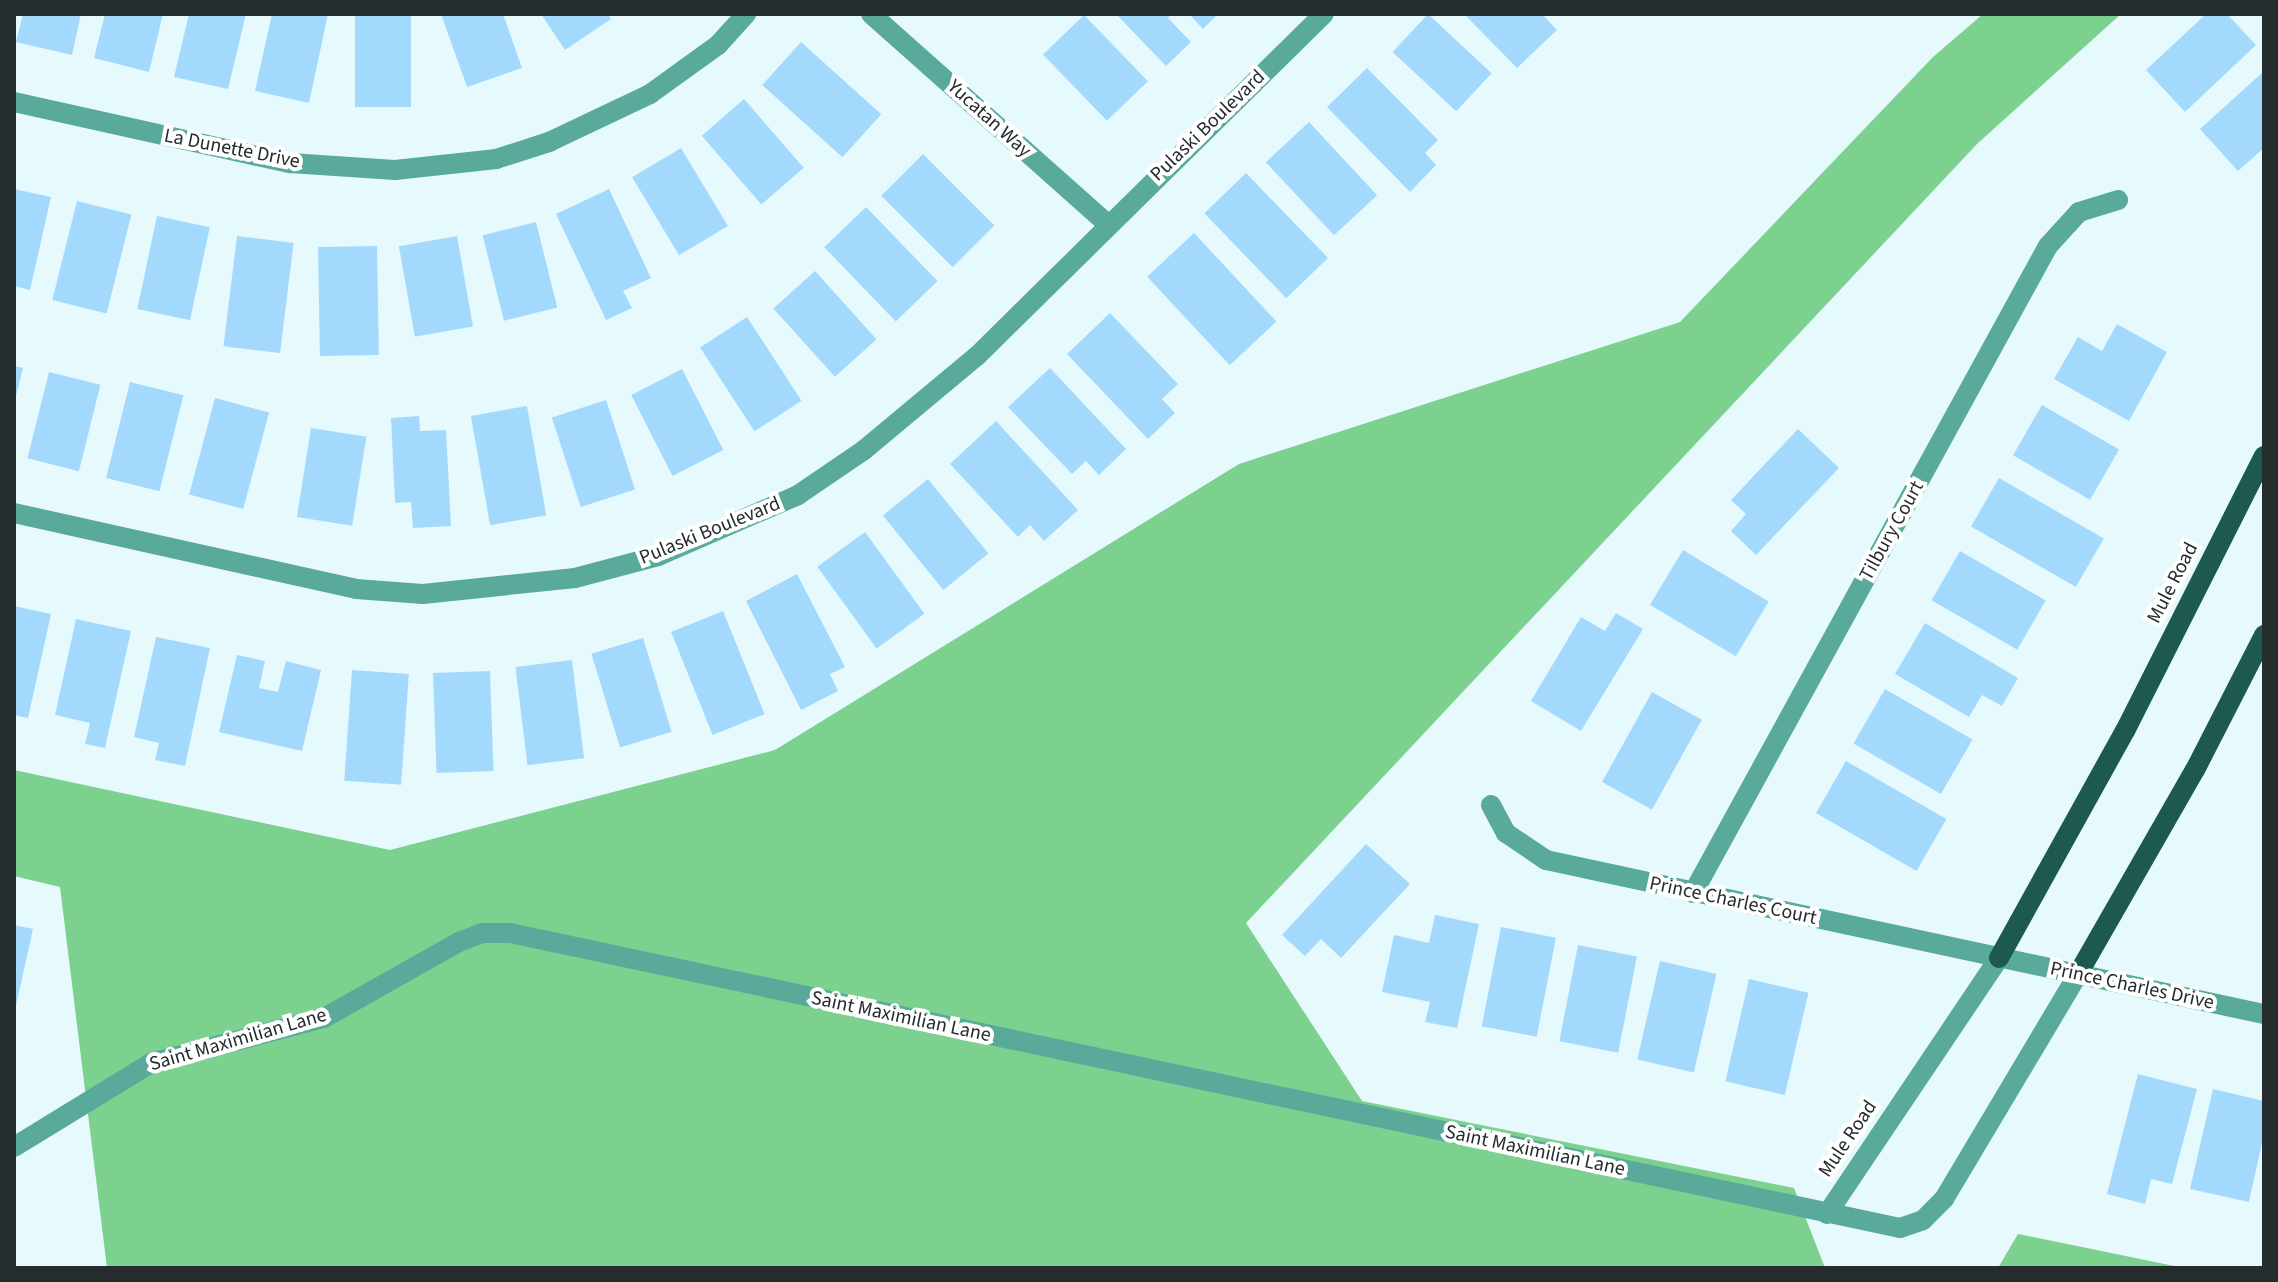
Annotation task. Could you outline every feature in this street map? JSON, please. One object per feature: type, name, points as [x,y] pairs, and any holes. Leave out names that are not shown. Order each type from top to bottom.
[{"type":"main road","name":"Mule Road","points":[[1999,958],[2125,731],[2264,456]]},
{"type":"main road","points":[[2078,974],[2195,770],[2264,635]]},
{"type":"street","name":"La Dunette Drive","points":[[14,102],[290,163],[395,170],[496,159],[549,142],[650,94],[718,45],[746,14]]},
{"type":"street","name":"Yucatan Way","points":[[871,14],[1106,223]]},
{"type":"street","name":"Pulaski Boulevard","points":[[14,513],[356,589],[499,591],[589,575],[658,556],[798,495],[864,450],[977,356],[1106,223],[1324,14]]},
{"type":"street","name":"Tilbury Court","points":[[1693,893],[2048,246],[2079,212],[2118,200]]},
{"type":"street","name":"Prince Charles Court","points":[[1491,805],[1506,833],[1546,860],[1999,958]]},
{"type":"street","name":"Saint Maximilian Lane","points":[[14,1147],[151,1063],[324,1018],[459,942],[483,933],[510,933],[1827,1214]]},
{"type":"street","name":"Prince Charles Drive","points":[[1999,958],[2264,1014]]},
{"type":"street","name":"Mule Road","points":[[1827,1214],[1999,958]]},
{"type":"street","points":[[1827,1214],[1900,1228],[1932,1212],[2078,974]]},
{"type":"green space","points":[[1983,14],[2121,14],[1977,144],[1246,923],[1362,1101],[1794,1188],[1825,1268],[107,1268],[60,887],[14,876],[14,770],[390,850],[775,750],[1239,464],[1680,322],[1933,57]]},
{"type":"green space","points":[[2018,1234],[2184,1268],[1998,1268]]},
{"type":"building","points":[[23,14],[81,14],[72,55],[16,42]]},
{"type":"building","points":[[105,14],[163,14],[149,72],[94,58]]},
{"type":"building","points":[[189,14],[246,14],[228,89],[174,77]]},
{"type":"building","points":[[272,14],[328,14],[309,103],[255,91]]},
{"type":"building","points":[[355,14],[411,14],[411,107],[355,107]]},
{"type":"building","points":[[441,14],[503,14],[522,68],[467,87]]},
{"type":"building","points":[[541,14],[608,14],[611,19],[565,50]]},
{"type":"building","points":[[1116,14],[1172,14],[1168,18],[1191,42],[1166,66]]},
{"type":"building","points":[[1189,14],[1218,14],[1203,29]]},
{"type":"building","points":[[1428,14],[1492,73],[1456,111],[1393,52]]},
{"type":"building","points":[[1464,14],[1542,14],[1557,30],[1517,68]]},
{"type":"building","points":[[2206,14],[2227,14],[2256,45],[2185,112],[2146,70]]},
{"type":"building","points":[[1084,15],[1148,81],[1107,121],[1043,55]]},
{"type":"building","points":[[801,42],[881,114],[842,157],[762,85]]},
{"type":"building","points":[[1367,68],[1438,140],[1425,153],[1436,165],[1410,192],[1327,107]]},
{"type":"building","points":[[2264,71],[2264,148],[2238,171],[2200,129]]},
{"type":"building","points":[[744,99],[804,168],[761,204],[702,136]]},
{"type":"building","points":[[1309,122],[1377,195],[1334,235],[1266,162]]},
{"type":"building","points":[[681,148],[728,226],[679,255],[632,177]]},
{"type":"building","points":[[923,154],[994,225],[953,267],[881,196]]},
{"type":"building","points":[[1246,173],[1328,258],[1286,298],[1204,213]]},
{"type":"building","points":[[14,189],[51,197],[30,290],[14,286]]},
{"type":"building","points":[[609,189],[651,278],[623,291],[632,308],[606,320],[556,214]]},
{"type":"building","points":[[77,201],[131,215],[107,314],[52,300]]},
{"type":"building","points":[[866,207],[938,281],[896,321],[824,247]]},
{"type":"building","points":[[157,216],[210,227],[190,320],[137,309]]},
{"type":"building","points":[[536,222],[557,307],[504,321],[483,235]]},
{"type":"building","points":[[1194,233],[1277,321],[1230,365],[1147,277]]},
{"type":"building","points":[[237,236],[294,243],[280,353],[223,346]]},
{"type":"building","points":[[457,236],[473,327],[415,337],[399,246]]},
{"type":"building","points":[[377,246],[379,355],[320,356],[318,247]]},
{"type":"building","points":[[815,271],[877,339],[835,377],[773,308]]},
{"type":"building","points":[[1110,313],[1178,384],[1162,399],[1175,413],[1148,439],[1067,354]]},
{"type":"building","points":[[747,317],[801,401],[754,431],[700,347]]},
{"type":"building","points":[[2117,324],[2167,352],[2129,421],[2054,379],[2078,337],[2102,351]]},
{"type":"building","points":[[14,366],[23,368],[15,400],[14,400]]},
{"type":"building","points":[[1050,368],[1126,449],[1099,475],[1086,461],[1072,474],[1008,407]]},
{"type":"building","points":[[682,369],[723,450],[673,476],[631,395]]},
{"type":"building","points":[[49,372],[100,385],[79,471],[27,458]]},
{"type":"building","points":[[130,382],[183,395],[159,491],[106,478]]},
{"type":"building","points":[[215,398],[269,412],[243,509],[189,495]]},
{"type":"building","points":[[606,400],[635,489],[581,507],[552,418]]},
{"type":"building","points":[[2042,405],[2119,449],[2090,500],[2013,455]]},
{"type":"building","points":[[527,406],[546,515],[490,525],[471,416]]},
{"type":"building","points":[[419,416],[420,431],[446,430],[451,526],[413,528],[411,502],[395,503],[391,418]]},
{"type":"building","points":[[996,421],[1078,510],[1044,541],[1030,525],[1018,537],[950,464]]},
{"type":"building","points":[[311,428],[366,437],[352,526],[297,517]]},
{"type":"building","points":[[1798,429],[1839,468],[1756,555],[1731,531],[1746,514],[1731,500]]},
{"type":"building","points":[[1999,478],[2104,538],[2076,587],[1971,526]]},
{"type":"building","points":[[928,479],[988,554],[943,590],[883,516]]},
{"type":"building","points":[[865,532],[924,614],[877,648],[817,567]]},
{"type":"building","points":[[1683,550],[1769,602],[1736,656],[1650,605]]},
{"type":"building","points":[[1960,551],[2046,600],[2017,650],[1932,600]]},
{"type":"building","points":[[797,574],[845,667],[830,674],[838,691],[801,710],[746,601]]},
{"type":"building","points":[[14,606],[51,614],[28,718],[14,715]]},
{"type":"building","points":[[723,611],[765,714],[713,735],[671,632]]},
{"type":"building","points":[[1616,613],[1643,629],[1581,731],[1531,701],[1581,617],[1605,631]]},
{"type":"building","points":[[76,619],[131,631],[105,748],[85,744],[90,723],[55,715]]},
{"type":"building","points":[[1925,623],[2018,678],[2002,706],[1982,695],[1969,717],[1895,674]]},
{"type":"building","points":[[156,637],[210,648],[185,766],[155,760],[159,743],[134,737]]},
{"type":"building","points":[[643,638],[672,732],[620,748],[591,654]]},
{"type":"building","points":[[237,655],[265,661],[259,688],[278,692],[286,661],[321,670],[302,751],[219,732]]},
{"type":"building","points":[[572,660],[584,758],[527,765],[515,667]]},
{"type":"building","points":[[352,670],[409,674],[401,785],[344,781]]},
{"type":"building","points":[[490,671],[493,771],[437,773],[433,673]]},
{"type":"building","points":[[1885,689],[1972,739],[1941,794],[1854,744]]},
{"type":"building","points":[[1652,692],[1702,720],[1652,810],[1602,782]]},
{"type":"building","points":[[1846,761],[1946,819],[1916,871],[1816,813]]},
{"type":"building","points":[[1366,844],[1410,884],[1341,958],[1321,939],[1305,956],[1282,935]]},
{"type":"building","points":[[1435,915],[1479,924],[1457,1028],[1425,1022],[1430,1002],[1382,992],[1394,935],[1429,943]]},
{"type":"building","points":[[14,925],[33,929],[15,1010],[14,1010]]},
{"type":"building","points":[[1501,927],[1556,938],[1537,1037],[1482,1026]]},
{"type":"building","points":[[1578,945],[1637,956],[1618,1053],[1559,1041]]},
{"type":"building","points":[[1660,961],[1717,974],[1694,1072],[1637,1059]]},
{"type":"building","points":[[1749,979],[1808,993],[1785,1095],[1725,1081]]},
{"type":"building","points":[[2138,1074],[2197,1089],[2172,1184],[2151,1179],[2145,1204],[2107,1194]]},
{"type":"building","points":[[2213,1089],[2264,1101],[2264,1134],[2249,1202],[2190,1189]]}]
